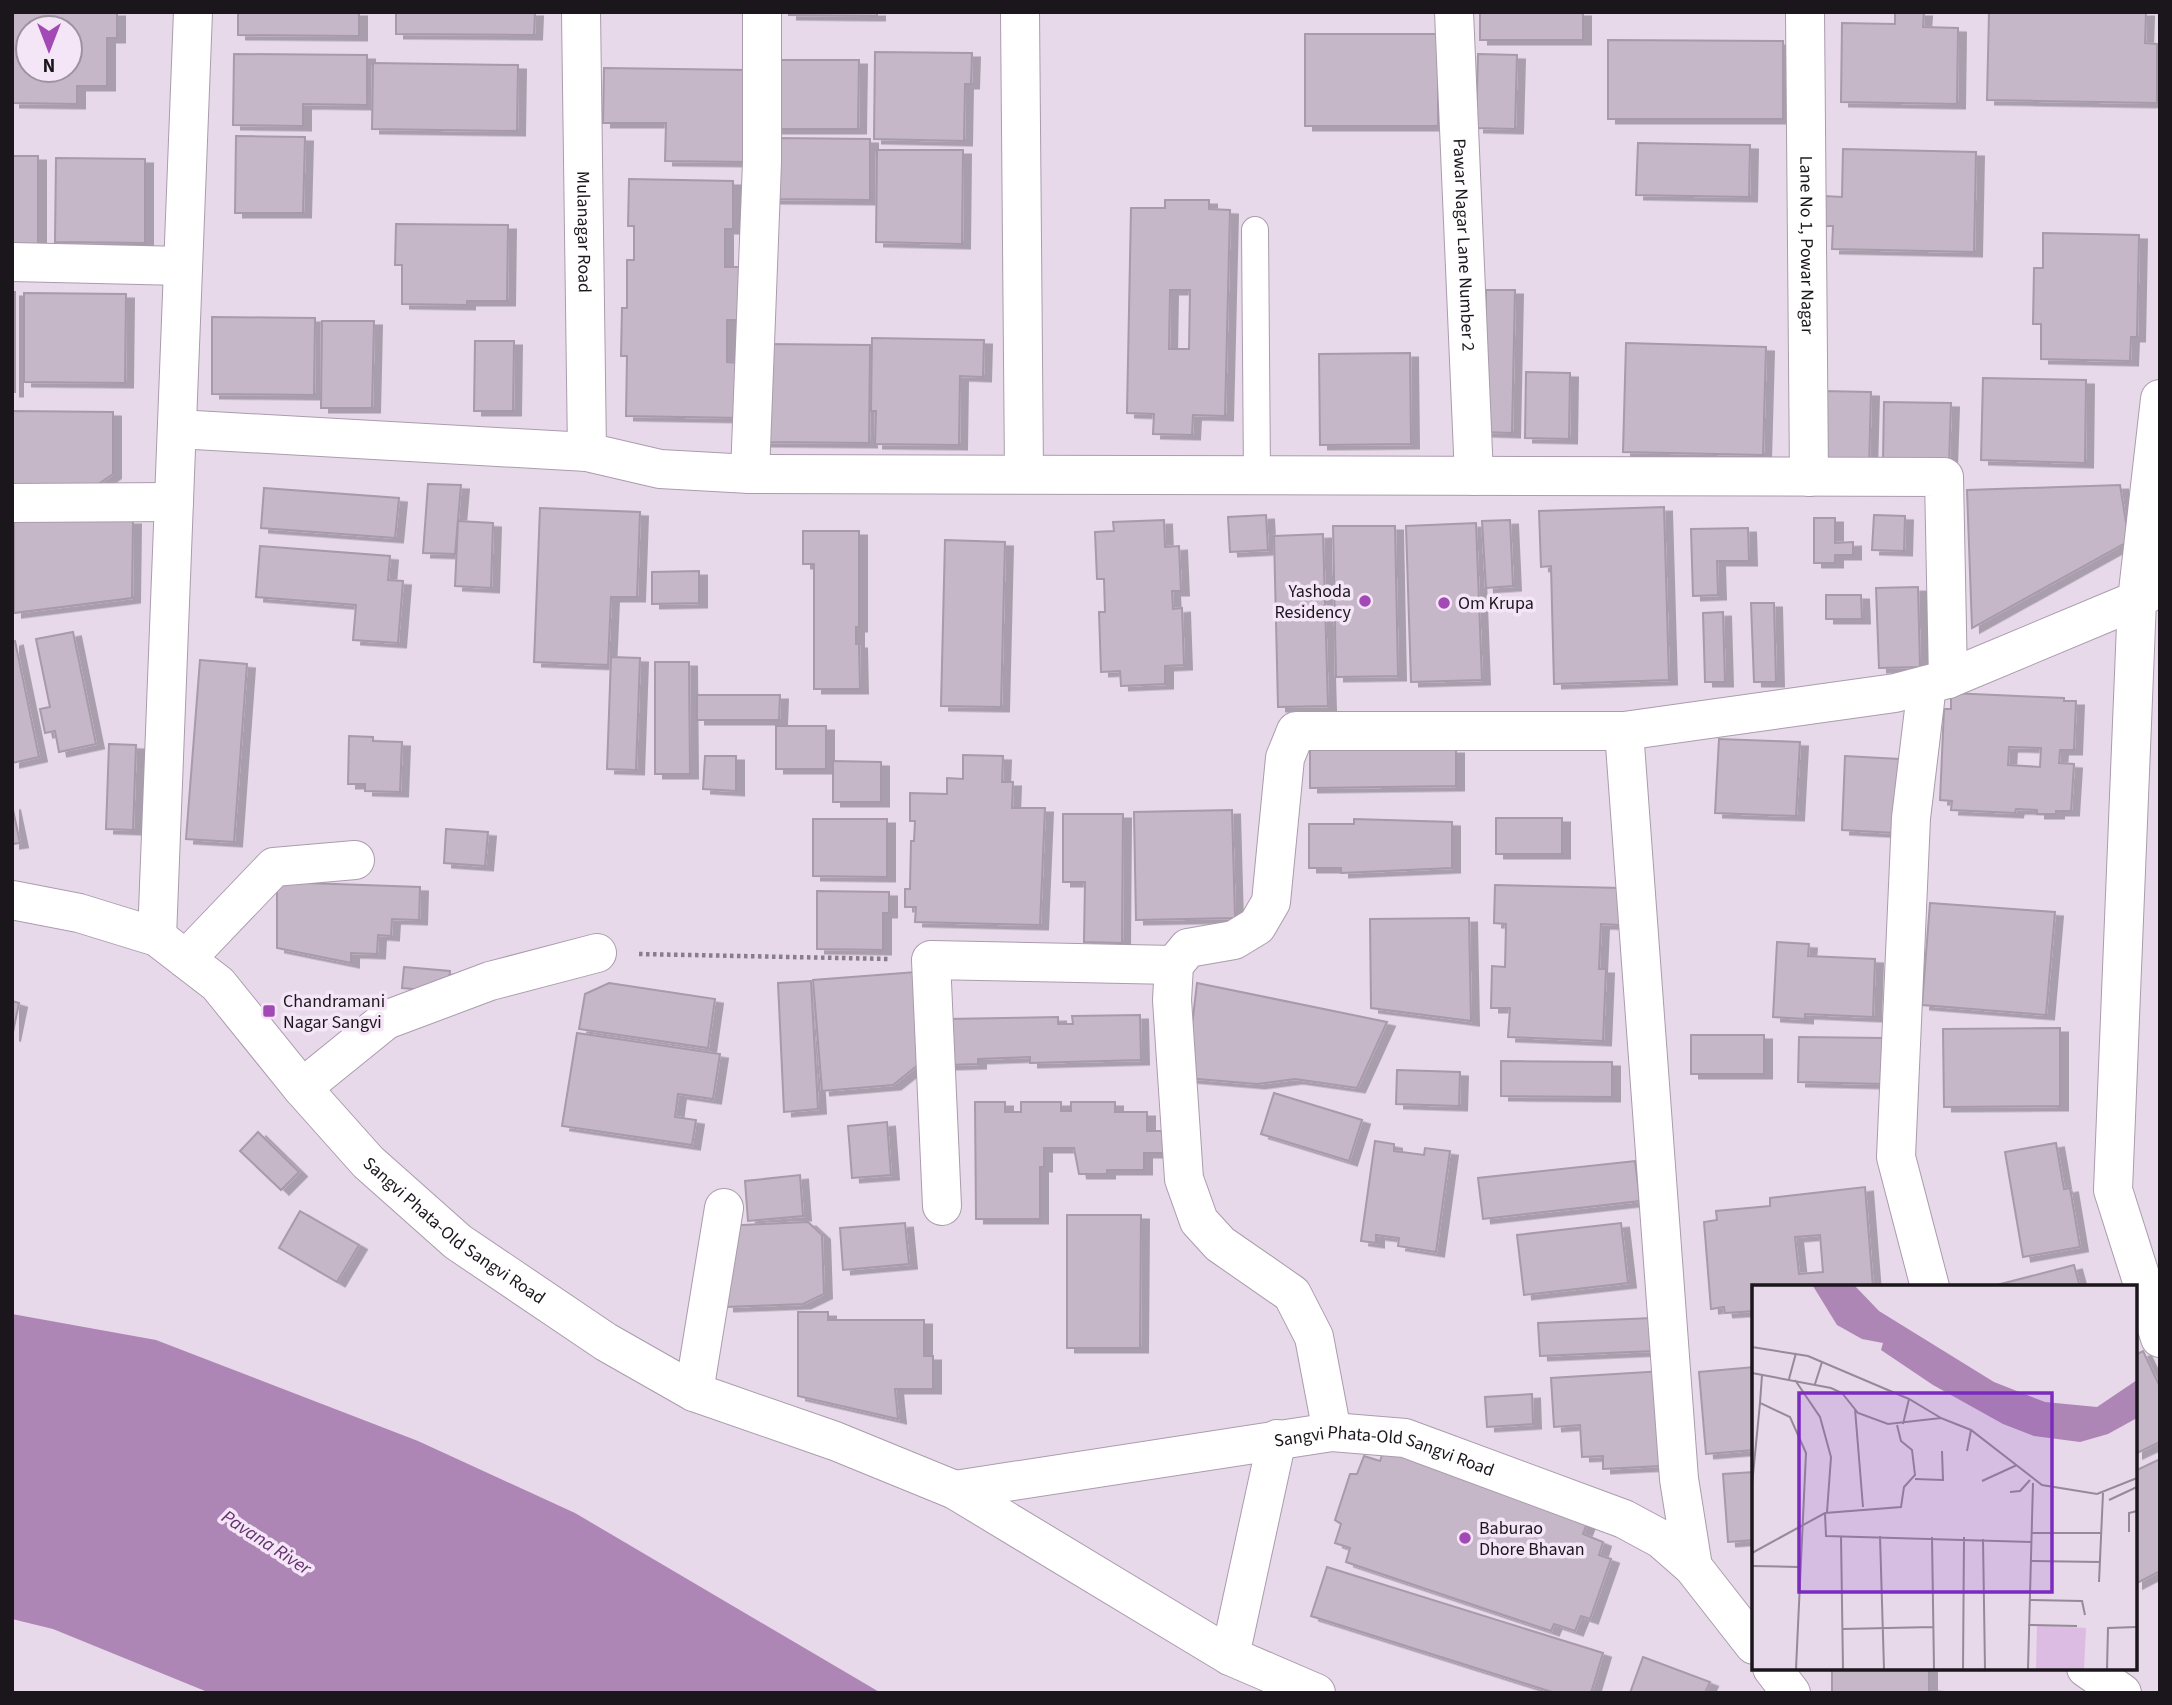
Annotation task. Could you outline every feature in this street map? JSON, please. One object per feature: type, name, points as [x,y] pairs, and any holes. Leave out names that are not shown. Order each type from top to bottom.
[{"type":"street","points":[[171,948],[174,502],[193,12]]},
{"type":"street","name":"Mulanagar Road","points":[[581,12],[587,452]]},
{"type":"street","points":[[750,474],[762,162],[762,12]]},
{"type":"street","points":[[1020,12],[1024,474]]},
{"type":"street","name":"Pawar Nagar Lane Number 2","points":[[1454,12],[1474,476]]},
{"type":"street","name":"Lane No 1, Powar Nagar","points":[[1805,12],[1809,477]]},
{"type":"street","points":[[12,262],[183,265]]},
{"type":"street","points":[[2160,399],[2113,1190],[2160,1338]]},
{"type":"street","points":[[177,429],[587,452],[660,469],[750,474],[1944,477],[1938,682],[1911,818],[1896,1157],[1929,1285]]},
{"type":"street","points":[[12,503],[174,502]]},
{"type":"street","points":[[1332,1432],[1314,1337],[1292,1294],[1220,1244],[1199,1221],[1184,1179],[1172,1000],[1174,965],[1188,948],[1234,940],[1257,926],[1271,902],[1285,758],[1296,732],[1624,731],[1895,693],[1938,682],[2148,593]]},
{"type":"street","points":[[1624,731],[1679,1479],[1693,1567]]},
{"type":"street","points":[[171,948],[274,867],[355,860]]},
{"type":"street","name":"Sangvi Phata-Old Sangvi Road","points":[[12,900],[79,913],[171,948],[218,984],[302,1087],[368,1162],[458,1242],[606,1342],[694,1392],[835,1441],[955,1490],[1230,1656],[1316,1693]]},
{"type":"street","points":[[302,1087],[386,1020],[490,981],[597,953]]},
{"type":"street","points":[[942,1206],[930,960],[1174,965]]},
{"type":"street","points":[[694,1392],[724,1208]]},
{"type":"street","name":"Sangvi Phata-Old Sangvi Road","points":[[955,1490],[1332,1432],[1405,1438],[1624,1519],[1661,1539],[1693,1567],[1752,1642]]},
{"type":"street","points":[[1230,1656],[1277,1439]]},
{"type":"street","points":[[1774,1670],[1791,1693]]},
{"type":"street","points":[[2089,1670],[2122,1693]]},
{"type":"lane","points":[[1255,230],[1257,475]]},
{"type":"path","points":[[597,953],[930,960]]},
{"type":"water","name":"Pavana River","points":[[12,1314],[156,1340],[418,1441],[575,1513],[881,1693],[210,1693],[53,1629],[12,1619]]},
{"type":"building","points":[[12,12],[117,12],[117,38],[107,38],[107,86],[77,86],[77,104],[12,103]]},
{"type":"building","points":[[238,12],[359,12],[359,36],[238,35]]},
{"type":"building","points":[[396,12],[535,12],[534,35],[396,34]]},
{"type":"building","points":[[789,12],[877,12],[877,16],[789,15]]},
{"type":"building","points":[[1480,12],[1583,12],[1583,40],[1480,40]]},
{"type":"building","points":[[1895,12],[1924,12],[1923,27],[1958,28],[1957,104],[1841,102],[1842,23],[1895,24]]},
{"type":"building","points":[[1989,12],[2146,12],[2145,43],[2157,44],[2157,103],[1987,100]]},
{"type":"building","points":[[1305,34],[1438,34],[1438,126],[1305,126]]},
{"type":"building","points":[[1608,40],[1783,41],[1783,119],[1608,119]]},
{"type":"building","points":[[875,52],[972,53],[971,84],[965,84],[964,141],[874,139]]},
{"type":"building","points":[[234,54],[367,55],[367,105],[303,104],[303,126],[233,125]]},
{"type":"building","points":[[1478,54],[1517,55],[1515,129],[1476,128]]},
{"type":"building","points":[[777,60],[859,60],[858,129],[775,129]]},
{"type":"building","points":[[373,63],[518,65],[517,131],[372,129]]},
{"type":"building","points":[[604,68],[747,70],[748,162],[665,161],[666,123],[603,123]]},
{"type":"building","points":[[236,136],[305,137],[303,213],[235,213]]},
{"type":"building","points":[[773,138],[870,139],[870,200],[772,199]]},
{"type":"building","points":[[1638,143],[1750,145],[1749,197],[1636,195]]},
{"type":"building","points":[[1843,149],[1976,152],[1974,252],[1832,249],[1833,226],[1825,226],[1825,196],[1842,197]]},
{"type":"building","points":[[877,150],[963,150],[962,244],[876,242]]},
{"type":"building","points":[[12,156],[38,156],[38,246],[12,246]]},
{"type":"building","points":[[56,158],[145,159],[145,243],[55,242]]},
{"type":"building","points":[[629,179],[733,181],[733,229],[725,229],[725,267],[742,267],[741,320],[727,320],[727,362],[741,363],[740,418],[626,416],[627,356],[621,356],[622,308],[627,308],[627,260],[634,260],[634,226],[628,226]]},
{"type":"building","points":[[1165,200],[1209,200],[1209,209],[1230,210],[1225,416],[1193,415],[1192,435],[1153,434],[1154,414],[1127,413],[1131,208],[1165,208]],"holes":[[[1170,290],[1190,290],[1189,349],[1169,349]]]},
{"type":"building","points":[[396,224],[508,225],[507,301],[467,301],[467,305],[402,304],[402,265],[395,265]]},
{"type":"building","points":[[2043,233],[2139,235],[2137,337],[2131,337],[2130,361],[2041,359],[2041,324],[2033,324],[2034,268],[2043,268]]},
{"type":"building","points":[[1486,290],[1515,290],[1512,433],[1483,432]]},
{"type":"building","points":[[12,292],[15,292],[15,392],[12,392]]},
{"type":"building","points":[[24,293],[126,294],[125,383],[24,382]]},
{"type":"building","points":[[212,317],[315,318],[314,395],[212,394]]},
{"type":"building","points":[[322,321],[374,321],[372,408],[321,408]]},
{"type":"building","points":[[872,338],[984,340],[983,377],[960,376],[959,445],[875,444],[876,411],[871,411]]},
{"type":"building","points":[[475,341],[514,341],[513,411],[474,411]]},
{"type":"building","points":[[1626,343],[1766,347],[1763,455],[1623,452]]},
{"type":"building","points":[[765,344],[870,345],[869,443],[764,442]]},
{"type":"building","points":[[1410,353],[1411,444],[1320,445],[1319,354]]},
{"type":"building","points":[[1526,372],[1570,373],[1569,439],[1525,438]]},
{"type":"building","points":[[1983,378],[2086,380],[2085,463],[1981,460]]},
{"type":"building","points":[[1822,391],[1871,392],[1869,466],[1821,465]]},
{"type":"building","points":[[1884,402],[1951,403],[1949,463],[1883,461]]},
{"type":"building","points":[[12,411],[113,412],[113,474],[84,494],[12,494]]},
{"type":"building","points":[[428,484],[461,485],[455,554],[423,553]]},
{"type":"building","points":[[2120,485],[2129,541],[1972,628],[1967,490]]},
{"type":"building","points":[[264,488],[399,498],[395,538],[261,528]]},
{"type":"building","points":[[1664,507],[1669,680],[1554,684],[1551,566],[1541,567],[1539,511]]},
{"type":"building","points":[[540,508],[640,512],[637,597],[611,597],[608,665],[534,662]]},
{"type":"building","points":[[1266,515],[1268,550],[1230,552],[1228,517]]},
{"type":"building","points":[[1874,515],[1905,516],[1904,551],[1872,550]]},
{"type":"building","points":[[1814,518],[1835,518],[1835,543],[1853,542],[1853,555],[1835,555],[1835,563],[1814,563]]},
{"type":"building","points":[[14,520],[133,520],[132,598],[14,613]]},
{"type":"building","points":[[1164,520],[1165,547],[1179,546],[1181,591],[1172,591],[1173,609],[1182,608],[1184,665],[1165,666],[1165,684],[1121,686],[1120,671],[1101,672],[1099,612],[1105,612],[1104,579],[1097,579],[1095,532],[1114,531],[1113,522]]},
{"type":"building","points":[[1510,520],[1513,586],[1486,588],[1482,521]]},
{"type":"building","points":[[458,521],[493,523],[491,588],[455,586]]},
{"type":"building","name":"Om Krupa","points":[[1476,523],[1482,680],[1411,682],[1406,526]]},
{"type":"building","name":"Yashoda Residency","points":[[1333,526],[1395,526],[1398,676],[1336,677]]},
{"type":"building","points":[[1748,528],[1749,561],[1717,561],[1718,595],[1693,596],[1691,529]]},
{"type":"building","points":[[803,531],[859,531],[859,627],[856,627],[856,644],[859,644],[860,689],[814,689],[814,564],[803,564]]},
{"type":"building","points":[[1323,534],[1328,706],[1278,707],[1274,536]]},
{"type":"building","points":[[945,540],[1005,542],[1001,707],[941,706]]},
{"type":"building","points":[[260,546],[390,556],[388,580],[403,581],[398,643],[353,640],[356,605],[256,597]]},
{"type":"building","points":[[699,571],[699,603],[652,604],[652,572]]},
{"type":"building","points":[[1918,587],[1920,667],[1879,668],[1876,588]]},
{"type":"building","points":[[1826,595],[1861,595],[1862,619],[1826,619]]},
{"type":"building","points":[[1751,603],[1774,603],[1776,682],[1754,682]]},
{"type":"building","points":[[1723,612],[1725,682],[1705,682],[1703,613]]},
{"type":"building","points":[[73,632],[96,744],[59,752],[55,731],[45,733],[40,709],[50,707],[36,639]]},
{"type":"building","points":[[15,641],[39,757],[12,763],[12,642]]},
{"type":"building","points":[[611,657],[640,658],[636,770],[607,769]]},
{"type":"building","points":[[200,660],[247,664],[234,842],[186,839]]},
{"type":"building","points":[[655,662],[689,662],[690,774],[655,774]]},
{"type":"building","points":[[1951,693],[2064,698],[2064,701],[2076,701],[2074,750],[2060,750],[2059,763],[2074,764],[2071,811],[2037,814],[2037,810],[2016,809],[2015,813],[1951,810],[1952,801],[1940,800],[1944,709],[1951,709]],"holes":[[[2009,747],[2041,748],[2040,767],[2008,765]]]},
{"type":"building","points":[[697,695],[780,695],[779,720],[697,720]]},
{"type":"building","points":[[776,726],[826,726],[826,769],[776,769]]},
{"type":"building","points":[[349,736],[373,737],[373,741],[402,742],[400,792],[365,791],[365,784],[348,784]]},
{"type":"building","points":[[1719,739],[1800,742],[1796,816],[1715,813]]},
{"type":"building","points":[[109,744],[136,745],[133,830],[106,829]]},
{"type":"building","points":[[1456,749],[1456,786],[1310,788],[1310,750]]},
{"type":"building","points":[[963,755],[1003,756],[1002,782],[1013,782],[1012,808],[1045,808],[1040,925],[915,922],[916,907],[905,907],[905,889],[910,889],[911,841],[914,841],[915,821],[910,821],[910,793],[947,794],[947,778],[963,779]]},
{"type":"building","points":[[705,756],[736,756],[736,791],[703,789]]},
{"type":"building","points":[[1845,756],[1899,759],[1896,833],[1842,830]]},
{"type":"building","points":[[833,761],[881,762],[881,802],[833,802]]},
{"type":"building","points":[[12,805],[20,843],[12,844]]},
{"type":"building","points":[[1232,810],[1235,918],[1136,920],[1134,812]]},
{"type":"building","points":[[1063,814],[1123,814],[1122,943],[1084,942],[1085,882],[1063,882]]},
{"type":"building","points":[[1496,818],[1562,818],[1562,854],[1496,854]]},
{"type":"building","points":[[813,819],[887,819],[887,877],[813,876]]},
{"type":"building","points":[[1354,819],[1452,822],[1452,868],[1341,873],[1341,868],[1309,868],[1309,824],[1354,824]]},
{"type":"building","points":[[446,829],[488,832],[485,866],[444,863]]},
{"type":"building","points":[[277,882],[420,887],[419,920],[392,919],[391,936],[378,935],[377,954],[351,953],[351,963],[277,948]]},
{"type":"building","points":[[1495,885],[1621,888],[1620,925],[1601,924],[1599,969],[1606,969],[1603,1041],[1508,1037],[1510,1008],[1491,1008],[1492,966],[1505,967],[1506,924],[1494,923]]},
{"type":"building","points":[[817,891],[889,892],[889,913],[883,913],[883,950],[817,949]]},
{"type":"building","points":[[1930,903],[2055,912],[2046,1015],[1922,1005]]},
{"type":"building","points":[[1469,918],[1471,1021],[1371,1008],[1370,919]]},
{"type":"building","points":[[1777,942],[1809,944],[1808,956],[1875,959],[1873,1017],[1805,1014],[1805,1019],[1773,1017]]},
{"type":"building","points":[[404,967],[450,971],[448,992],[402,988]]},
{"type":"building","points":[[916,972],[923,1061],[893,1085],[822,1091],[813,980]]},
{"type":"building","points":[[811,981],[818,1109],[784,1112],[778,983]]},
{"type":"building","points":[[609,983],[715,999],[708,1048],[579,1029],[585,994]]},
{"type":"building","points":[[1197,983],[1387,1022],[1357,1088],[1295,1079],[1257,1084],[1186,1078]]},
{"type":"building","points":[[12,1001],[19,1003],[12,1037]]},
{"type":"building","points":[[1140,1015],[1141,1060],[1030,1063],[1030,1057],[978,1059],[978,1064],[948,1065],[947,1019],[1058,1017],[1058,1024],[1073,1024],[1072,1016]]},
{"type":"building","points":[[2060,1028],[2060,1106],[1944,1107],[1943,1029]]},
{"type":"building","points":[[577,1033],[720,1054],[713,1099],[678,1094],[675,1117],[696,1120],[692,1145],[562,1126]]},
{"type":"building","points":[[1691,1035],[1764,1035],[1764,1074],[1691,1074]]},
{"type":"building","points":[[1799,1037],[1884,1038],[1883,1084],[1798,1082]]},
{"type":"building","points":[[1501,1061],[1612,1062],[1612,1097],[1501,1096]]},
{"type":"building","points":[[1397,1070],[1460,1072],[1459,1106],[1396,1104]]},
{"type":"building","points":[[1274,1093],[1362,1120],[1349,1161],[1261,1134]]},
{"type":"building","points":[[975,1102],[1005,1102],[1005,1112],[1021,1112],[1021,1102],[1061,1102],[1061,1111],[1071,1111],[1071,1102],[1115,1102],[1115,1112],[1147,1112],[1147,1131],[1171,1131],[1171,1153],[1144,1153],[1144,1170],[1107,1170],[1107,1174],[1079,1174],[1074,1148],[1044,1148],[1044,1167],[1040,1167],[1040,1219],[976,1219]]},
{"type":"building","points":[[887,1122],[891,1175],[852,1178],[848,1126]]},
{"type":"building","points":[[258,1132],[299,1172],[281,1190],[240,1151]]},
{"type":"building","points":[[1375,1141],[1394,1144],[1394,1151],[1424,1155],[1425,1148],[1450,1151],[1436,1252],[1398,1246],[1399,1238],[1376,1235],[1376,1243],[1361,1241]]},
{"type":"building","points":[[2056,1143],[2064,1189],[2070,1188],[2080,1247],[2023,1257],[2005,1152]]},
{"type":"building","points":[[1635,1161],[1640,1201],[1483,1219],[1478,1178]]},
{"type":"building","points":[[800,1175],[803,1216],[748,1221],[745,1181]]},
{"type":"building","points":[[1865,1187],[1873,1285],[1752,1285],[1752,1311],[1725,1313],[1724,1307],[1711,1309],[1704,1222],[1717,1220],[1716,1211],[1770,1206],[1770,1198]],"holes":[[[1820,1235],[1823,1272],[1799,1274],[1795,1237]]]},
{"type":"building","points":[[300,1211],[359,1245],[337,1282],[279,1248]]},
{"type":"building","points":[[1067,1215],[1141,1215],[1140,1348],[1067,1348]]},
{"type":"building","points":[[808,1222],[822,1235],[824,1294],[803,1304],[726,1307],[722,1226]]},
{"type":"building","points":[[905,1223],[909,1264],[843,1270],[840,1228]]},
{"type":"building","points":[[1621,1223],[1628,1283],[1524,1295],[1517,1235]]},
{"type":"building","points":[[2074,1265],[2079,1285],[1997,1285]]},
{"type":"building","points":[[798,1312],[828,1312],[828,1320],[924,1320],[924,1356],[933,1356],[933,1389],[895,1389],[898,1419],[798,1396]]},
{"type":"building","points":[[1652,1318],[1653,1351],[1540,1356],[1538,1323]]},
{"type":"building","points":[[2143,1351],[2160,1387],[2160,1442],[2137,1453],[2137,1354]]},
{"type":"building","points":[[1752,1367],[1752,1450],[1706,1454],[1699,1372]]},
{"type":"building","points":[[1663,1371],[1661,1466],[1603,1469],[1603,1456],[1582,1457],[1580,1425],[1554,1427],[1551,1378]]},
{"type":"building","points":[[1532,1394],[1533,1424],[1487,1427],[1485,1397]]},
{"type":"building","name":"Baburao Dhore Bhavan","points":[[1385,1447],[1589,1518],[1583,1534],[1603,1542],[1599,1555],[1611,1559],[1590,1619],[1581,1616],[1575,1631],[1554,1624],[1551,1631],[1346,1562],[1350,1548],[1335,1543],[1341,1524],[1335,1520],[1350,1474],[1357,1474],[1364,1456],[1380,1461]]},
{"type":"building","points":[[2160,1459],[2160,1576],[2158,1572],[2137,1583],[2137,1470]]},
{"type":"building","points":[[1752,1472],[1752,1540],[1728,1542],[1723,1474]]},
{"type":"building","name":"Baburao Dhore Bhavan","points":[[1327,1567],[1603,1653],[1591,1693],[1555,1693],[1311,1616]]},
{"type":"building","points":[[1643,1657],[1710,1682],[1705,1693],[1630,1693]]},
{"type":"building","points":[[1832,1670],[1929,1670],[1929,1691],[1960,1693],[1832,1693]]},
{"type":"place","name":"Yashoda Residency","points":[[1365,601]]},
{"type":"place","name":"Om Krupa","points":[[1444,603]]},
{"type":"place","name":"Chandramani Nagar Sangvi","points":[[269,1011]]},
{"type":"place","name":"Baburao Dhore Bhavan","points":[[1465,1538]]}]
